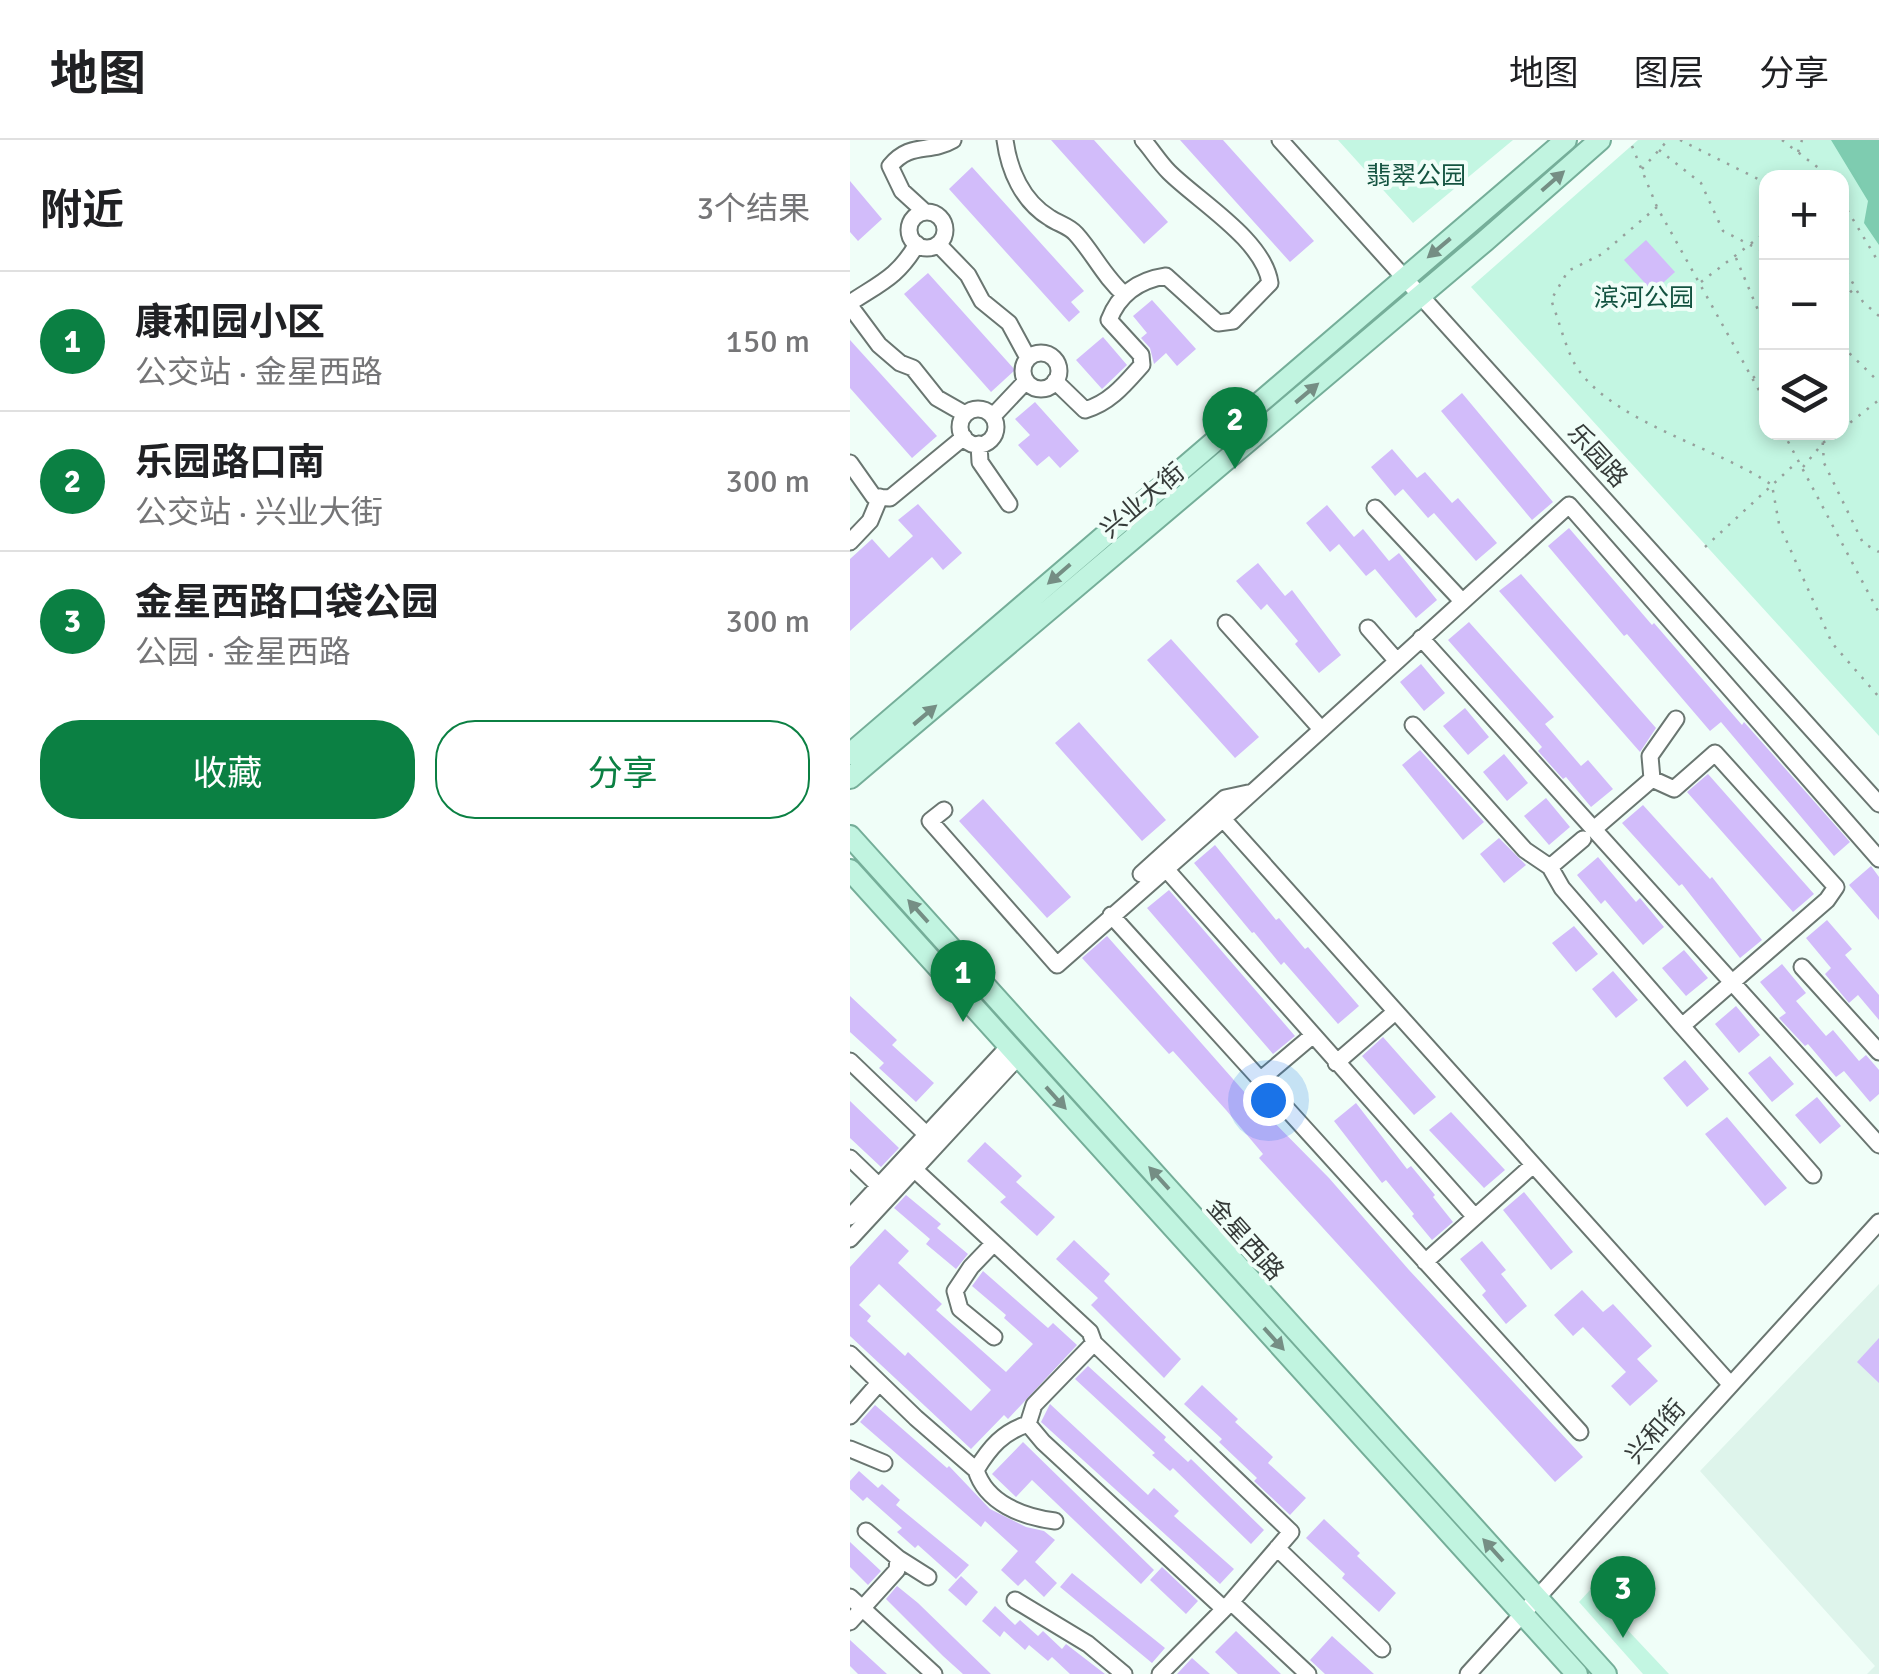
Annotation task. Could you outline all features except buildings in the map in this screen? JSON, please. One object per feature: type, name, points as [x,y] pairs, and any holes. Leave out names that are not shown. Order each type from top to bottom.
[{"type":"main road","name":"兴业大街","points":[[850,754],[1566,140]]},
{"type":"main road","name":"兴业大街","points":[[850,778],[1600,140]]},
{"type":"main road","name":"金星西路","points":[[850,836],[1530,1606],[1578,1674]]},
{"type":"main road","name":"金星西路","points":[[850,870],[1530,1606],[1606,1674]]},
{"type":"street","points":[[925,212],[911,222],[910,235],[927,248],[938,244],[944,235],[944,224],[902,190],[890,166],[912,148],[940,148],[954,140]]},
{"type":"street","points":[[1005,140],[1008,166],[1021,189],[1046,216],[1072,230],[1100,270],[1124,295]]},
{"type":"street","points":[[1055,381],[1085,410],[1103,405],[1142,364],[1141,355],[1108,320],[1124,295],[1147,279],[1166,276],[1218,323],[1232,320],[1270,283],[1268,266],[1210,204],[1166,169],[1143,140]]},
{"type":"street","name":"乐园路","points":[[1280,140],[1879,804]]},
{"type":"street","points":[[917,244],[886,283],[850,304],[879,344],[900,363],[913,368],[938,398],[965,414]]},
{"type":"street","points":[[938,244],[968,275],[982,301],[1009,322],[1028,358]]},
{"type":"street","points":[[1038,353],[1051,356],[1058,370],[1055,381],[1041,388],[1026,381],[1023,370],[1028,358],[1038,353]]},
{"type":"street","points":[[992,416],[1026,381]]},
{"type":"street","points":[[992,416],[976,409],[965,414],[960,425],[1009,504]]},
{"type":"street","points":[[850,464],[874,497],[890,498],[971,441],[989,441],[996,432],[992,416]]},
{"type":"street","points":[[850,542],[870,521],[880,497]]},
{"type":"street","points":[[944,810],[930,821],[1056,966],[1223,820],[1569,505],[1879,859]]},
{"type":"street","points":[[1374,508],[1462,601]]},
{"type":"street","points":[[1226,624],[1321,728]]},
{"type":"street","points":[[1368,628],[1396,660]]},
{"type":"street","points":[[1421,638],[1589,834],[1877,1139]]},
{"type":"street","points":[[1652,779],[1650,756],[1676,719]]},
{"type":"street","points":[[1413,725],[1525,850],[1550,867],[1562,888],[1813,1176]]},
{"type":"street","points":[[1652,779],[1674,789],[1715,753],[1836,887],[1827,900],[1682,1026]]},
{"type":"street","points":[[1550,867],[1652,779]]},
{"type":"street","points":[[1141,874],[1225,798],[1252,792]]},
{"type":"street","points":[[1223,820],[1731,1385]]},
{"type":"street","points":[[1166,869],[1475,1217]]},
{"type":"street","points":[[1111,915],[1580,1432]]},
{"type":"street","points":[[1802,967],[1879,1052]]},
{"type":"street","points":[[1336,1063],[1395,1012]]},
{"type":"street","points":[[1260,1080],[1312,1036]]},
{"type":"street","points":[[850,1218],[927,1134],[1014,1051]]},
{"type":"street","points":[[850,1239],[1014,1051]]},
{"type":"street","points":[[850,1061],[927,1134]]},
{"type":"street","points":[[850,1158],[880,1186]]},
{"type":"street","points":[[1425,1262],[1532,1166]]},
{"type":"street","points":[[914,1169],[1090,1332],[1094,1343],[1291,1532],[1160,1674]]},
{"type":"street","name":"兴和街","points":[[1468,1674],[1879,1222]]},
{"type":"street","points":[[994,1243],[955,1291],[960,1309],[994,1337]]},
{"type":"street","points":[[1028,1424],[1034,1405],[1094,1343]]},
{"type":"street","points":[[850,1354],[976,1470],[981,1486],[1008,1508],[1055,1521]]},
{"type":"street","points":[[850,1416],[879,1383]]},
{"type":"street","points":[[976,1470],[1008,1430],[1028,1424]]},
{"type":"street","points":[[1028,1424],[1043,1442],[1308,1674]]},
{"type":"street","points":[[850,1449],[884,1462]]},
{"type":"street","points":[[866,1532],[928,1577]]},
{"type":"street","points":[[1276,1548],[1382,1648]]},
{"type":"street","points":[[850,1622],[856,1603],[898,1570],[898,1558]]},
{"type":"street","points":[[1015,1600],[1049,1617],[1124,1674]]},
{"type":"street","points":[[856,1603],[934,1674]]},
{"type":"path","points":[[1642,169],[1668,140]]},
{"type":"path","points":[[1680,140],[1759,179]]},
{"type":"path","points":[[1782,140],[1818,170]]},
{"type":"path","points":[[1798,152],[1802,140]]},
{"type":"path","points":[[1632,146],[1658,207],[1759,390]]},
{"type":"path","points":[[1659,150],[1701,183],[1724,231],[1759,250]]},
{"type":"path","points":[[1658,207],[1602,254],[1568,271],[1551,300],[1579,371],[1616,403],[1682,440],[1748,468],[1772,485],[1779,524],[1832,644],[1879,696]]},
{"type":"path","points":[[1849,214],[1879,263]]},
{"type":"path","points":[[1700,283],[1759,238]]},
{"type":"path","points":[[1735,256],[1759,313]]},
{"type":"path","points":[[1849,276],[1862,302],[1879,316]]},
{"type":"path","points":[[1849,294],[1855,288]]},
{"type":"path","points":[[1846,350],[1879,382]]},
{"type":"path","points":[[1752,378],[1759,372]]},
{"type":"path","points":[[1849,423],[1879,400]]},
{"type":"path","points":[[1787,440],[1879,612]]},
{"type":"path","points":[[1823,440],[1824,464],[1863,543],[1879,552]]},
{"type":"path","points":[[1802,468],[1827,440]]},
{"type":"path","points":[[1706,547],[1798,461]]},
{"type":"path","points":[[1873,603],[1879,598]]},
{"type":"shaded area","points":[[1831,140],[1879,140],[1879,245],[1864,223],[1868,201]]},
{"type":"shaded area","points":[[1879,1284],[1879,1674],[1867,1674],[1875,1666],[1700,1471]]},
{"type":"green space","name":"翡翠公园","points":[[1338,140],[1513,140],[1413,223]]},
{"type":"green space","name":"滨河公园","points":[[1638,140],[1879,140],[1879,736],[1471,287]]},
{"type":"green space","points":[[1590,1590],[1669,1674],[1643,1674],[1579,1602]]},
{"type":"place","name":"乐园路口南","points":[[1235,469]]},
{"type":"place","name":"康和园小区","points":[[963,1022]]},
{"type":"place","name":"金星西路口袋公园","points":[[1623,1638]]}]
